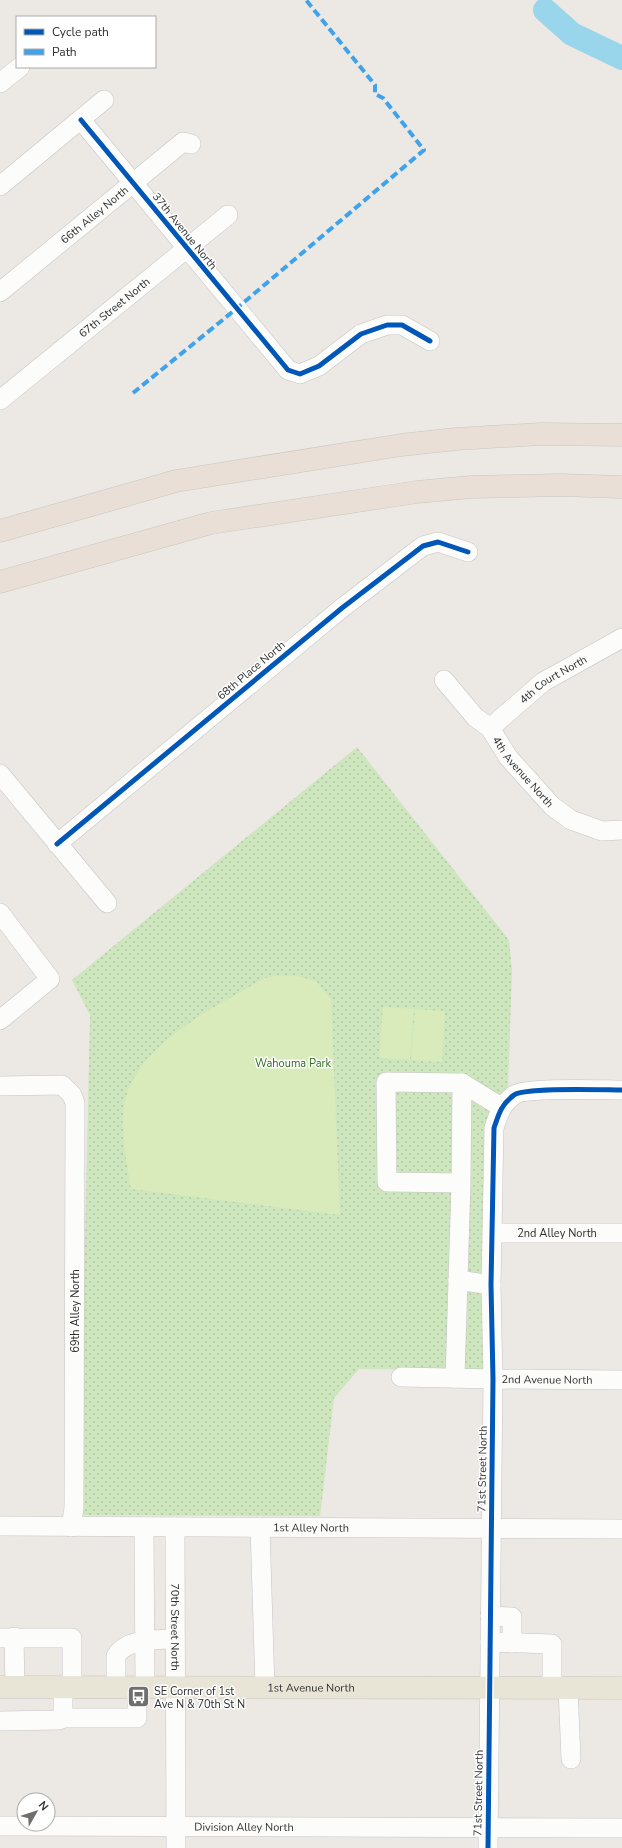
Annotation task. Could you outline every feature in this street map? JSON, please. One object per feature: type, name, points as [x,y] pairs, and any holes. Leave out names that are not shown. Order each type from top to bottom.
[{"type":"highway","points":[[0,531],[176,481],[401,444],[541,434],[622,435]]},
{"type":"highway","points":[[0,582],[218,522],[417,492],[471,487],[560,485],[622,487]]},
{"type":"main road","name":"1st Avenue North","points":[[8,1688],[622,1688]]},
{"type":"street","points":[[0,83],[19,68]]},
{"type":"street","points":[[0,186],[104,100]]},
{"type":"street","name":"37th Avenue North","points":[[81,120],[273,354],[288,370],[300,374],[319,366],[361,334],[387,324],[402,325],[430,341]]},
{"type":"street","name":"66th Alley North","points":[[0,292],[183,142],[191,144]]},
{"type":"street","name":"67th Street North","points":[[0,400],[228,215]]},
{"type":"street","name":"68th Place North","points":[[57,844],[342,608],[423,546],[438,542],[468,552]]},
{"type":"street","name":"4th Court North","points":[[490,728],[543,682],[622,638]]},
{"type":"street","name":"4th Avenue North","points":[[444,680],[475,717],[490,728],[508,757],[552,806],[571,820],[602,831],[622,830]]},
{"type":"street","points":[[0,774],[107,903]]},
{"type":"street","points":[[0,913],[50,979],[0,1020]]},
{"type":"street","points":[[461,1183],[387,1182],[386,1082],[462,1083],[506,1102],[516,1094],[537,1090],[622,1090]]},
{"type":"street","points":[[455,1378],[461,1183],[462,1083]]},
{"type":"street","name":"69th Alley North","points":[[0,1086],[62,1085],[72,1095],[75,1103],[74,1508],[71,1527]]},
{"type":"street","name":"71st Street North","points":[[488,1848],[487,1828],[493,1379],[491,1286],[494,1128],[506,1102]]},
{"type":"street","name":"2nd Alley North","points":[[492,1233],[622,1232]]},
{"type":"street","points":[[458,1280],[491,1286]]},
{"type":"street","name":"2nd Avenue North","points":[[401,1376],[493,1379],[622,1380]]},
{"type":"street","name":"1st Alley North","points":[[0,1526],[622,1529]]},
{"type":"street","points":[[133,1688],[145,1641],[144,1527]]},
{"type":"street","name":"70th Street North","points":[[175,1527],[176,1848]]},
{"type":"street","points":[[260,1527],[265,1688]]},
{"type":"street","points":[[144,1582],[175,1582]]},
{"type":"street","points":[[490,1616],[512,1617],[512,1643]]},
{"type":"street","points":[[8,1688],[7,1638],[72,1638],[63,1718]]},
{"type":"street","points":[[0,1721],[59,1720],[63,1718],[137,1718],[133,1688],[116,1656],[124,1647],[145,1641],[175,1639]]},
{"type":"street","points":[[490,1642],[552,1644],[571,1758]]},
{"type":"street","name":"Division Alley North","points":[[0,1826],[622,1828]]},
{"type":"green space","name":"Wahouma Park","points":[[357,747],[509,940],[512,971],[508,1087],[492,1111],[483,1370],[359,1369],[334,1398],[320,1516],[79,1515],[90,1015],[72,980]]},
{"type":"green space","points":[[296,976],[316,981],[331,999],[340,1215],[131,1189],[124,1145],[123,1111],[131,1083],[142,1066],[171,1036],[207,1011],[268,977]]},
{"type":"green space","points":[[383,1007],[414,1009],[410,1060],[379,1058]]},
{"type":"green space","points":[[415,1009],[445,1011],[442,1062],[411,1060]]},
{"type":"waterway","points":[[545,10],[572,34],[622,58]]},
{"type":"marked path","points":[[133,393],[236,309],[424,150],[383,98],[375,94],[375,85],[306,0]]},
{"type":"cycle path","points":[[81,120],[288,370],[300,374],[319,366],[361,334],[387,325],[402,325],[430,341]]},
{"type":"cycle path","points":[[57,844],[342,608],[423,546],[438,542],[468,552]]},
{"type":"cycle path","points":[[488,1848],[493,1379],[491,1285],[494,1128],[503,1106],[514,1095],[521,1092],[583,1089],[622,1090]]},
{"type":"place","name":"SE Corner of 1st Ave N & 70th St N","points":[[138,1697]]}]
